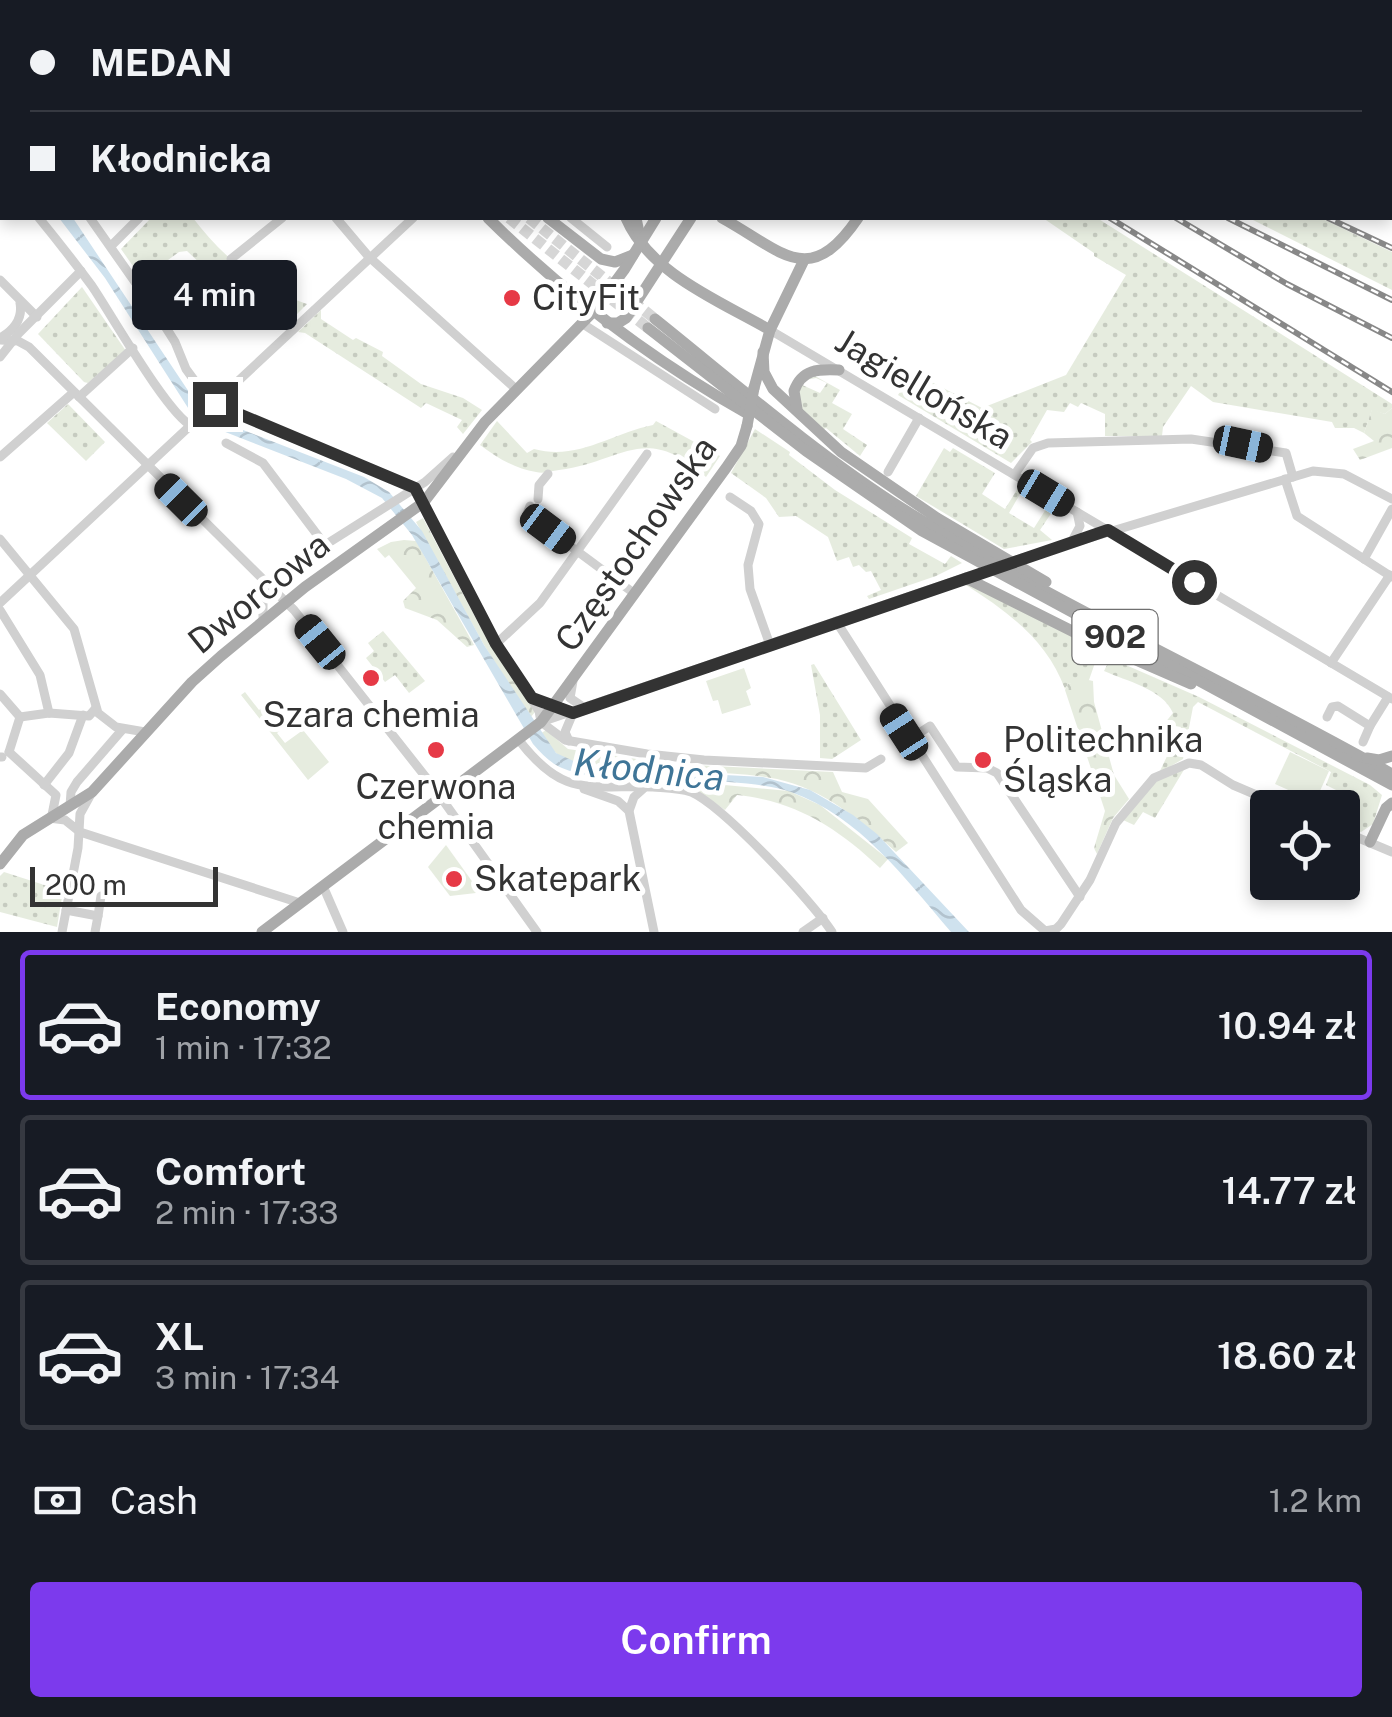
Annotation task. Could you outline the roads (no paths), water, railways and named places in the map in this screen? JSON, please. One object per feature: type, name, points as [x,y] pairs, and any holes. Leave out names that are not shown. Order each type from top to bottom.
[{"type":"main road","points":[[490,220],[607,323],[690,382],[778,430]]},
{"type":"main road","points":[[551,220],[601,258],[615,262],[633,254]]},
{"type":"main road","name":"Jagiellońska","points":[[627,220],[660,265],[770,330]]},
{"type":"main road","points":[[636,220],[641,242]]},
{"type":"main road","name":"Dworcowa","points":[[2,858],[15,842],[70,799],[92,792],[192,682],[263,622],[420,505],[485,422],[584,324],[655,220]]},
{"type":"main road","points":[[607,323],[624,320],[690,220]]},
{"type":"main road","points":[[684,230],[697,220]]},
{"type":"main road","points":[[716,220],[749,233]]},
{"type":"main road","points":[[726,220],[777,251],[804,260],[832,252],[857,220]]},
{"type":"main road","points":[[768,244],[809,251],[843,239]]},
{"type":"main road","points":[[642,296],[663,280],[682,278],[672,262],[672,247]]},
{"type":"main road","name":"Częstochowska","points":[[262,932],[541,722],[636,594],[722,491],[747,426],[770,330],[804,260]]},
{"type":"main road","name":"902","points":[[1392,774],[983,556],[899,506],[810,444],[652,323],[778,430],[952,549],[1392,785]]},
{"type":"main road","points":[[763,352],[768,384],[841,452],[937,518],[1032,573],[1095,616]]},
{"type":"main road","points":[[799,413],[794,391],[803,376],[818,369],[838,370]]},
{"type":"main road","points":[[983,572],[993,589]]},
{"type":"main road","points":[[966,578],[1173,678],[1233,700]]},
{"type":"main road","points":[[1360,756],[1379,760],[1392,756]]},
{"type":"main road","points":[[1370,772],[1384,788],[1389,805],[1370,842]]},
{"type":"street","points":[[42,220],[83,274],[168,404],[183,422],[194,424]]},
{"type":"street","points":[[92,220],[175,342],[186,370],[213,406],[415,488],[420,505],[496,644],[532,698],[541,722],[569,741],[704,760],[866,768],[881,759]]},
{"type":"street","points":[[111,246],[137,220]]},
{"type":"street","points":[[230,259],[279,220]]},
{"type":"street","points":[[338,220],[369,257],[516,390]]},
{"type":"street","points":[[49,713],[40,674],[0,607],[412,220]]},
{"type":"street","points":[[573,220],[606,247]]},
{"type":"street","points":[[0,357],[83,274]]},
{"type":"street","points":[[0,280],[34,320],[29,347]]},
{"type":"street","points":[[0,339],[20,319],[20,300]]},
{"type":"street","points":[[584,324],[716,408]]},
{"type":"street","name":"Jagiellońska","points":[[770,330],[1390,698]]},
{"type":"street","points":[[0,339],[29,347],[286,603],[440,798],[537,932]]},
{"type":"street","points":[[0,457],[133,348]]},
{"type":"street","points":[[888,472],[919,418]]},
{"type":"street","points":[[1015,474],[1033,448],[1048,442],[1190,439],[1286,453],[1298,516],[1391,576],[1331,663]]},
{"type":"street","points":[[226,443],[263,463],[325,545]]},
{"type":"street","name":"Dworcowa","points":[[266,586],[415,488],[467,446]]},
{"type":"street","points":[[496,644],[540,604],[647,454]]},
{"type":"street","points":[[541,722],[1022,558],[1289,478],[1322,470],[1336,472],[1392,499]]},
{"type":"street","points":[[548,474],[539,485],[532,506],[578,552],[636,594]]},
{"type":"street","points":[[722,491],[751,511],[759,524],[748,565],[750,589],[770,645]]},
{"type":"street","points":[[1364,559],[1392,509]]},
{"type":"street","points":[[1068,544],[1079,531],[1077,512]]},
{"type":"street","points":[[0,540],[74,628],[87,667],[90,713],[69,753],[44,785]]},
{"type":"street","points":[[263,622],[266,586]]},
{"type":"street","points":[[840,620],[851,649],[910,740],[1030,920],[1044,931],[1056,929],[1080,898],[1116,823],[1148,783],[1189,763],[1201,765],[1250,792]]},
{"type":"street","points":[[574,680],[570,698],[586,709]]},
{"type":"street","points":[[0,694],[20,717]]},
{"type":"street","points":[[532,698],[573,713]]},
{"type":"street","points":[[1363,742],[1390,698]]},
{"type":"street","points":[[1327,718],[1332,708],[1338,706],[1370,726]]},
{"type":"street","points":[[20,717],[90,713],[120,732],[144,732]]},
{"type":"street","points":[[569,741],[565,732],[573,713]]},
{"type":"street","points":[[20,717],[3,752],[56,795],[70,799],[120,732]]},
{"type":"street","points":[[910,740],[930,726],[956,767],[988,768],[1001,776],[1080,898]]},
{"type":"street","points":[[120,732],[127,751]]},
{"type":"street","points":[[521,737],[546,772],[618,801],[629,811]]},
{"type":"street","points":[[572,785],[689,792],[718,810],[832,932]]},
{"type":"street","points":[[650,787],[636,794],[629,811],[654,932]]},
{"type":"street","points":[[62,932],[82,810],[92,792]]},
{"type":"street","points":[[56,795],[49,816],[65,820],[80,832],[300,903]]},
{"type":"street","points":[[1360,838],[1392,852]]},
{"type":"street","points":[[323,886],[343,932]]},
{"type":"street","points":[[95,932],[101,896]]},
{"type":"street","points":[[66,910],[98,916]]},
{"type":"street","points":[[804,932],[823,918]]},
{"type":"water","points":[[61,220],[74,220],[197,404],[220,421],[364,477],[389,492],[422,531],[484,645],[556,753],[578,763],[611,769],[763,777],[810,790],[877,834],[969,932],[951,932],[860,833],[816,803],[791,792],[732,782],[592,776],[569,771],[550,761],[533,744],[412,535],[382,498],[346,479],[210,426],[190,411],[105,278]]},
{"type":"tunnel","points":[[512,220],[648,328]]},
{"type":"tunnel","points":[[531,220],[655,319]]},
{"type":"railway","points":[[1113,220],[1392,392]]},
{"type":"railway","points":[[1179,220],[1287,284],[1392,338]]},
{"type":"railway","points":[[1232,220],[1392,300]]},
{"type":"railway","points":[[1332,220],[1392,248]]},
{"type":"place","name":"CityFit","points":[[512,298]]},
{"type":"place","name":"Szara chemia","points":[[371,678]]},
{"type":"place","name":"Czerwona chemia","points":[[436,750]]},
{"type":"place","name":"Politechnika Śląska","points":[[983,760]]},
{"type":"place","name":"Skatepark","points":[[454,879]]},
{"type":"water label","name":"Kłodnica","points":[[649,770]]}]
